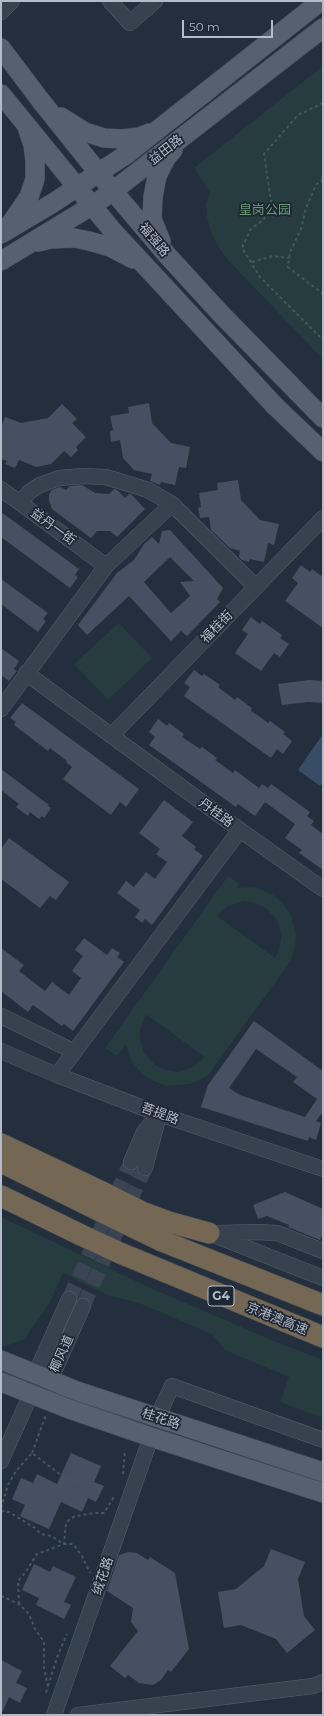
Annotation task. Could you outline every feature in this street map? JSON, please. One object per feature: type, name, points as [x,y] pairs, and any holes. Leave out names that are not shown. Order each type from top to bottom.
[{"type":"highway","points":[[1,1144],[98,1200]]},
{"type":"highway","points":[[1,1162],[98,1200],[138,1219],[169,1222],[209,1233]]},
{"type":"highway","name":"京港澳高速","points":[[7,1200],[120,1253],[323,1337]]},
{"type":"highway","name":"G4","points":[[138,1219],[162,1241],[323,1305]]},
{"type":"main road","name":"益田路","points":[[3,232],[127,154],[321,1]]},
{"type":"main road","name":"益田路","points":[[1,261],[93,205],[113,191],[323,28]]},
{"type":"main road","name":"福强路","points":[[1,48],[98,173],[167,256],[222,315],[323,418]]},
{"type":"main road","name":"福强路","points":[[1,94],[93,205],[147,267],[274,405],[323,452]]},
{"type":"main road","points":[[41,101],[65,120],[85,132],[104,138],[122,139],[139,137],[160,128]]},
{"type":"main road","points":[[3,232],[29,197],[35,179],[33,145],[28,131],[19,115]]},
{"type":"main road","points":[[167,256],[152,219],[153,197],[158,176],[166,158],[182,138]]},
{"type":"main road","points":[[29,244],[51,239],[74,238],[110,248],[147,267]]},
{"type":"main road","name":"桂花路","points":[[1,1360],[77,1391],[323,1472]]},
{"type":"main road","name":"桂花路","points":[[1,1382],[51,1402],[151,1437],[323,1493]]},
{"type":"street","points":[[1,12],[12,1]]},
{"type":"street","points":[[110,1],[130,23],[155,1]]},
{"type":"street","points":[[20,503],[29,492],[40,485],[59,478],[83,476],[106,477],[148,490],[172,504],[256,587]]},
{"type":"street","name":"益丹一街","points":[[1,489],[106,566]]},
{"type":"street","points":[[1,709],[106,566],[172,504]]},
{"type":"street","name":"福桂街","points":[[112,735],[323,518]]},
{"type":"street","name":"丹桂路","points":[[26,674],[323,889]]},
{"type":"street","points":[[57,1075],[73,1051],[240,830]]},
{"type":"street","points":[[1,1016],[73,1051]]},
{"type":"street","name":"菩提路","points":[[1,1051],[57,1075],[159,1114],[323,1169]]},
{"type":"street","points":[[138,1165],[144,1132],[159,1114]]},
{"type":"street","points":[[209,1233],[277,1233],[323,1251]]},
{"type":"street","points":[[209,1233],[323,1278]]},
{"type":"street","name":"椰风道","points":[[42,1378],[69,1299]]},
{"type":"street","name":"椰风道","points":[[1,1461],[31,1394],[42,1378],[83,1306]]},
{"type":"street","points":[[157,1418],[172,1386],[323,1440]]},
{"type":"street","name":"绒花路","points":[[54,1715],[151,1437]]},
{"type":"street","points":[[78,1715],[313,1686],[323,1682]]},
{"type":"path","points":[[323,103],[298,115],[264,154],[272,201],[264,219],[250,230],[242,248],[260,277],[323,340]]},
{"type":"path","points":[[323,179],[316,185],[306,208],[301,229],[290,252],[288,266],[323,294]]},
{"type":"path","points":[[251,262],[273,256],[289,258]]},
{"type":"path","points":[[1,1508],[8,1485],[16,1471],[32,1453],[51,1402]]},
{"type":"path","points":[[121,1481],[125,1450]]},
{"type":"path","points":[[32,1453],[66,1478],[76,1481]]},
{"type":"path","points":[[64,1544],[66,1523],[72,1518],[94,1513],[104,1513],[116,1492]]},
{"type":"path","points":[[1,1511],[9,1512],[41,1534],[51,1536],[64,1544]]},
{"type":"path","points":[[19,1604],[18,1581],[26,1573],[38,1554],[64,1544],[73,1544],[82,1556],[91,1576]]},
{"type":"path","points":[[1,1596],[19,1604],[29,1614],[35,1629],[44,1642],[44,1668],[48,1686]]},
{"type":"path","points":[[46,1696],[58,1655],[67,1634]]},
{"type":"green space","name":"皇岗公园","points":[[323,66],[323,359],[227,259],[218,246],[211,232],[207,217],[206,204],[210,193],[194,168]]},
{"type":"green space","points":[[119,623],[152,658],[108,700],[74,664]]},
{"type":"green space","points":[[228,876],[239,884],[237,888],[254,887],[275,896],[290,913],[296,935],[292,957],[209,1074],[190,1084],[167,1086],[146,1077],[138,1069],[131,1060],[126,1044],[117,1056],[105,1048]],"holes":[[[244,901],[252,902],[266,908],[277,920],[282,935],[279,951],[275,958],[217,916],[228,906]],[[147,1015],[205,1057],[193,1067],[178,1072],[162,1069],[155,1065],[144,1053],[140,1038],[140,1030]]]},
{"type":"green space","points":[[1,1217],[146,1286],[276,1342],[323,1360],[323,1418],[280,1402],[289,1377],[225,1350],[212,1334],[139,1303],[107,1295],[63,1273],[49,1304],[24,1339],[1,1348]]},
{"type":"water","points":[[323,734],[323,782],[320,786],[298,770]]},
{"type":"building","points":[[149,403],[152,423],[171,443],[190,447],[186,468],[179,467],[175,485],[161,482],[160,485],[150,481],[152,474],[134,470],[123,458],[120,440],[111,442],[110,431],[113,430],[110,416],[129,413],[128,407]]},
{"type":"building","points":[[62,404],[77,419],[72,423],[86,437],[76,447],[78,450],[71,457],[64,451],[51,464],[36,467],[19,460],[15,468],[5,464],[7,461],[1,459],[1,428],[5,417],[21,423],[48,418]]},
{"type":"building","points":[[238,480],[241,500],[260,520],[279,524],[274,545],[268,543],[264,562],[250,559],[249,562],[242,560],[239,557],[240,551],[230,548],[211,530],[209,517],[200,518],[198,508],[201,507],[199,493],[218,490],[217,483]]},
{"type":"building","points":[[82,485],[95,493],[109,494],[114,489],[125,498],[131,494],[145,509],[117,537],[110,531],[97,531],[91,538],[52,509],[49,501],[49,494],[52,490],[60,487],[66,490],[70,486]]},
{"type":"building","points":[[1,512],[79,569],[75,575],[78,577],[70,588],[1,537]]},
{"type":"building","points":[[170,530],[223,588],[217,599],[220,602],[187,636],[181,631],[171,641],[129,596],[87,635],[78,625],[117,573],[134,560],[144,544],[152,537],[159,544],[162,531]],"holes":[[[170,557],[194,581],[180,582],[190,596],[171,613],[144,582]]]},
{"type":"building","points":[[301,565],[310,572],[312,569],[323,577],[323,628],[285,601],[298,583],[292,578]]},
{"type":"building","points":[[1,579],[48,613],[43,619],[46,621],[38,632],[1,604]]},
{"type":"building","points":[[251,617],[260,624],[262,621],[282,635],[280,638],[289,644],[280,657],[274,653],[261,671],[235,653],[248,634],[242,630]]},
{"type":"building","points":[[1,648],[19,661],[14,669],[17,671],[9,681],[1,675]]},
{"type":"building","points":[[194,670],[202,676],[204,674],[220,685],[218,687],[235,700],[237,697],[252,708],[251,711],[268,723],[270,721],[285,732],[283,734],[292,741],[283,754],[277,749],[271,758],[184,696],[190,687],[184,683]]},
{"type":"building","points":[[309,680],[323,681],[323,703],[308,702],[282,705],[278,684]]},
{"type":"building","points":[[22,703],[139,789],[126,807],[120,802],[111,815],[63,779],[72,767],[66,762],[67,761],[50,748],[48,751],[14,725],[16,722],[10,718]]},
{"type":"building","points":[[158,719],[167,726],[169,723],[184,734],[182,737],[200,749],[202,747],[217,758],[215,760],[233,773],[235,770],[259,788],[262,784],[268,788],[271,784],[310,812],[307,816],[314,821],[311,825],[323,834],[323,870],[299,853],[302,850],[285,838],[295,824],[265,802],[255,816],[238,804],[236,807],[149,745],[155,737],[149,732]]},
{"type":"building","points":[[1,769],[49,805],[48,806],[51,808],[44,818],[42,816],[39,819],[30,812],[28,816],[16,807],[19,804],[1,790]]},
{"type":"building","points":[[164,800],[193,822],[182,836],[196,847],[194,849],[203,856],[152,925],[145,919],[142,923],[135,917],[140,910],[117,893],[126,881],[134,887],[146,872],[155,879],[167,862],[156,854],[160,849],[139,833]]},
{"type":"building","points":[[9,838],[69,882],[56,900],[50,896],[40,908],[1,879],[1,849]]},
{"type":"building","points":[[84,938],[107,955],[112,948],[120,953],[117,957],[124,962],[73,1031],[64,1024],[62,1026],[33,1005],[28,1012],[1,991],[1,948],[24,965],[19,971],[45,991],[52,982],[69,995],[81,978],[72,971],[83,956],[75,950]]},
{"type":"building","points":[[254,1021],[323,1071],[323,1112],[316,1121],[321,1123],[316,1140],[309,1137],[308,1141],[201,1107],[208,1085]],"holes":[[[256,1049],[297,1077],[293,1082],[317,1099],[305,1117],[240,1095],[229,1088]]]},
{"type":"building","points":[[285,1192],[323,1209],[323,1233],[320,1240],[288,1227],[289,1225],[267,1216],[258,1219],[253,1205]]},
{"type":"building","points":[[71,1453],[101,1466],[94,1482],[104,1486],[96,1502],[88,1498],[82,1512],[61,1502],[49,1529],[20,1516],[25,1505],[12,1499],[21,1478],[33,1483],[37,1474],[57,1484]]},
{"type":"building","points":[[271,1549],[305,1562],[298,1579],[304,1616],[315,1630],[287,1653],[276,1639],[241,1625],[224,1628],[218,1592],[236,1589],[264,1566]]},
{"type":"building","points":[[128,1552],[137,1553],[148,1560],[150,1557],[175,1573],[189,1649],[171,1672],[168,1670],[161,1680],[153,1685],[139,1683],[128,1675],[125,1678],[110,1666],[138,1631],[131,1622],[133,1608],[107,1591],[119,1555]]},
{"type":"building","points":[[34,1564],[50,1572],[53,1566],[76,1577],[64,1602],[71,1605],[64,1619],[36,1605],[39,1598],[22,1590]]},
{"type":"building","points":[[1,1660],[22,1671],[16,1683],[27,1688],[20,1703],[9,1697],[1,1715]]},
{"type":"tunnel","points":[[69,1299],[131,1162]]},
{"type":"tunnel","points":[[83,1306],[145,1168]]}]
